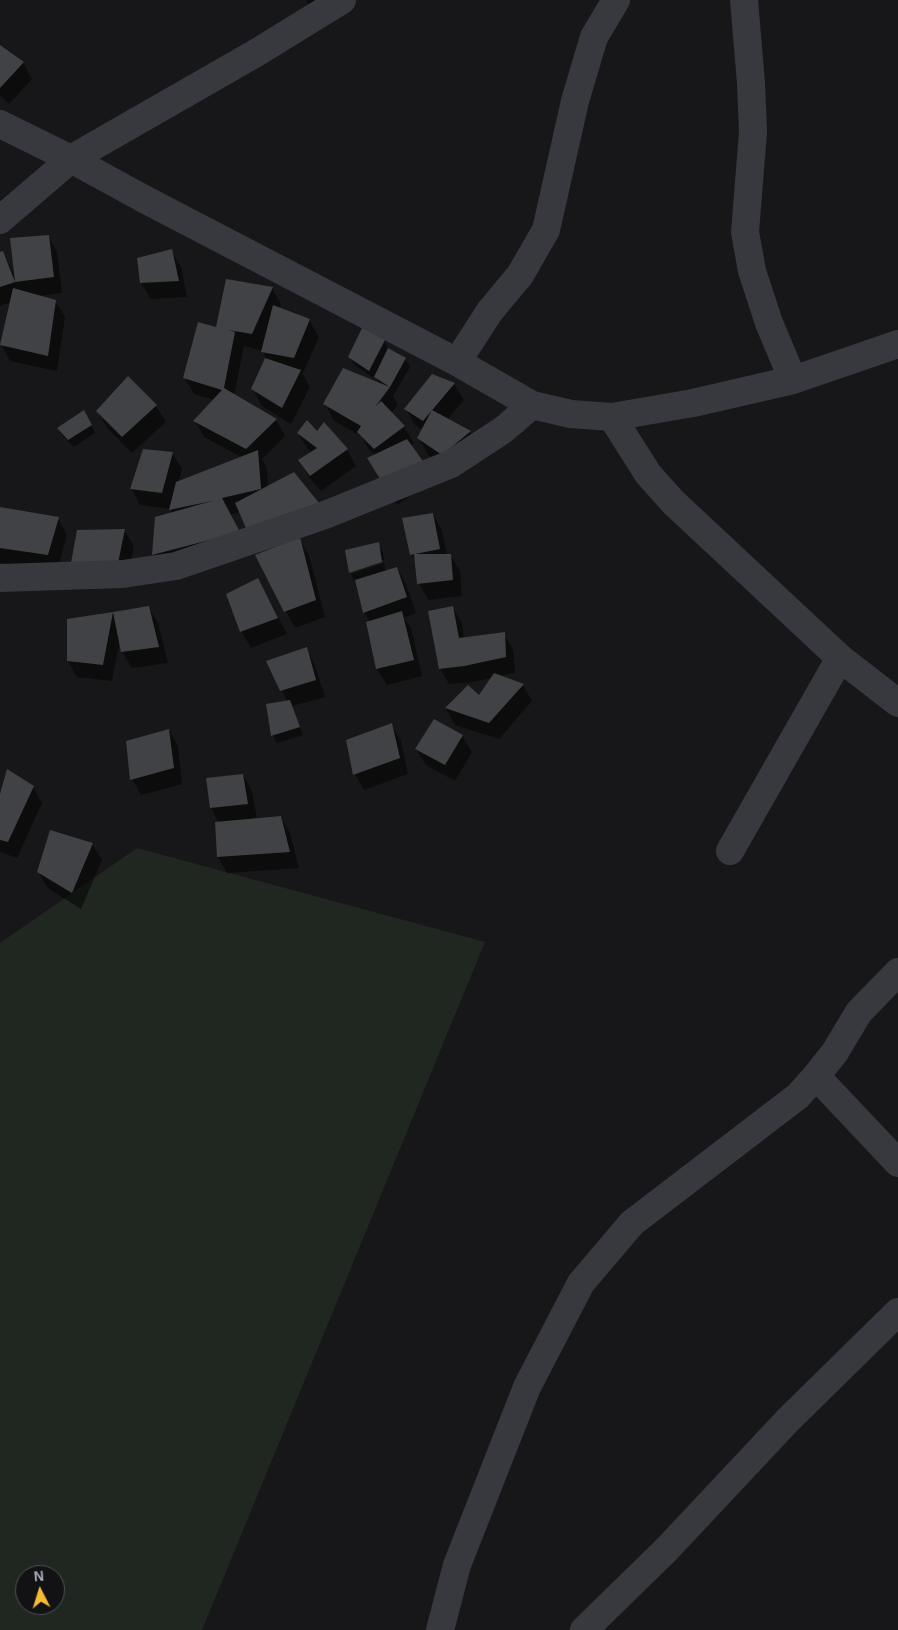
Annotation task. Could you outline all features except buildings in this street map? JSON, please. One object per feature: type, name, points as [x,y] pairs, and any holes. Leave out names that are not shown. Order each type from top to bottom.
[{"type":"street","points":[[0,220],[71,159],[256,53],[342,0]]},
{"type":"street","points":[[457,362],[490,311],[520,275],[546,230],[578,92],[594,37],[616,0]]},
{"type":"street","points":[[744,0],[753,132],[745,232],[752,271],[760,297],[793,380]]},
{"type":"street","points":[[0,124],[71,159],[152,204],[457,362],[532,405],[571,414],[612,417],[693,403],[793,380],[898,344]]},
{"type":"street","points":[[0,578],[123,574],[176,566],[325,515],[451,464],[503,430],[532,405]]},
{"type":"street","points":[[612,417],[648,474],[673,502],[840,658],[898,703]]},
{"type":"street","points":[[730,852],[840,658]]},
{"type":"street","points":[[440,1630],[457,1566],[527,1387],[581,1283],[632,1223],[798,1096],[835,1052],[859,1012],[898,972]]},
{"type":"street","points":[[816,1076],[898,1163]]},
{"type":"street","points":[[584,1630],[666,1550],[788,1420],[898,1312]]},
{"type":"shaded area","points":[[137,848],[485,942],[202,1630],[0,1630],[0,943]]}]
